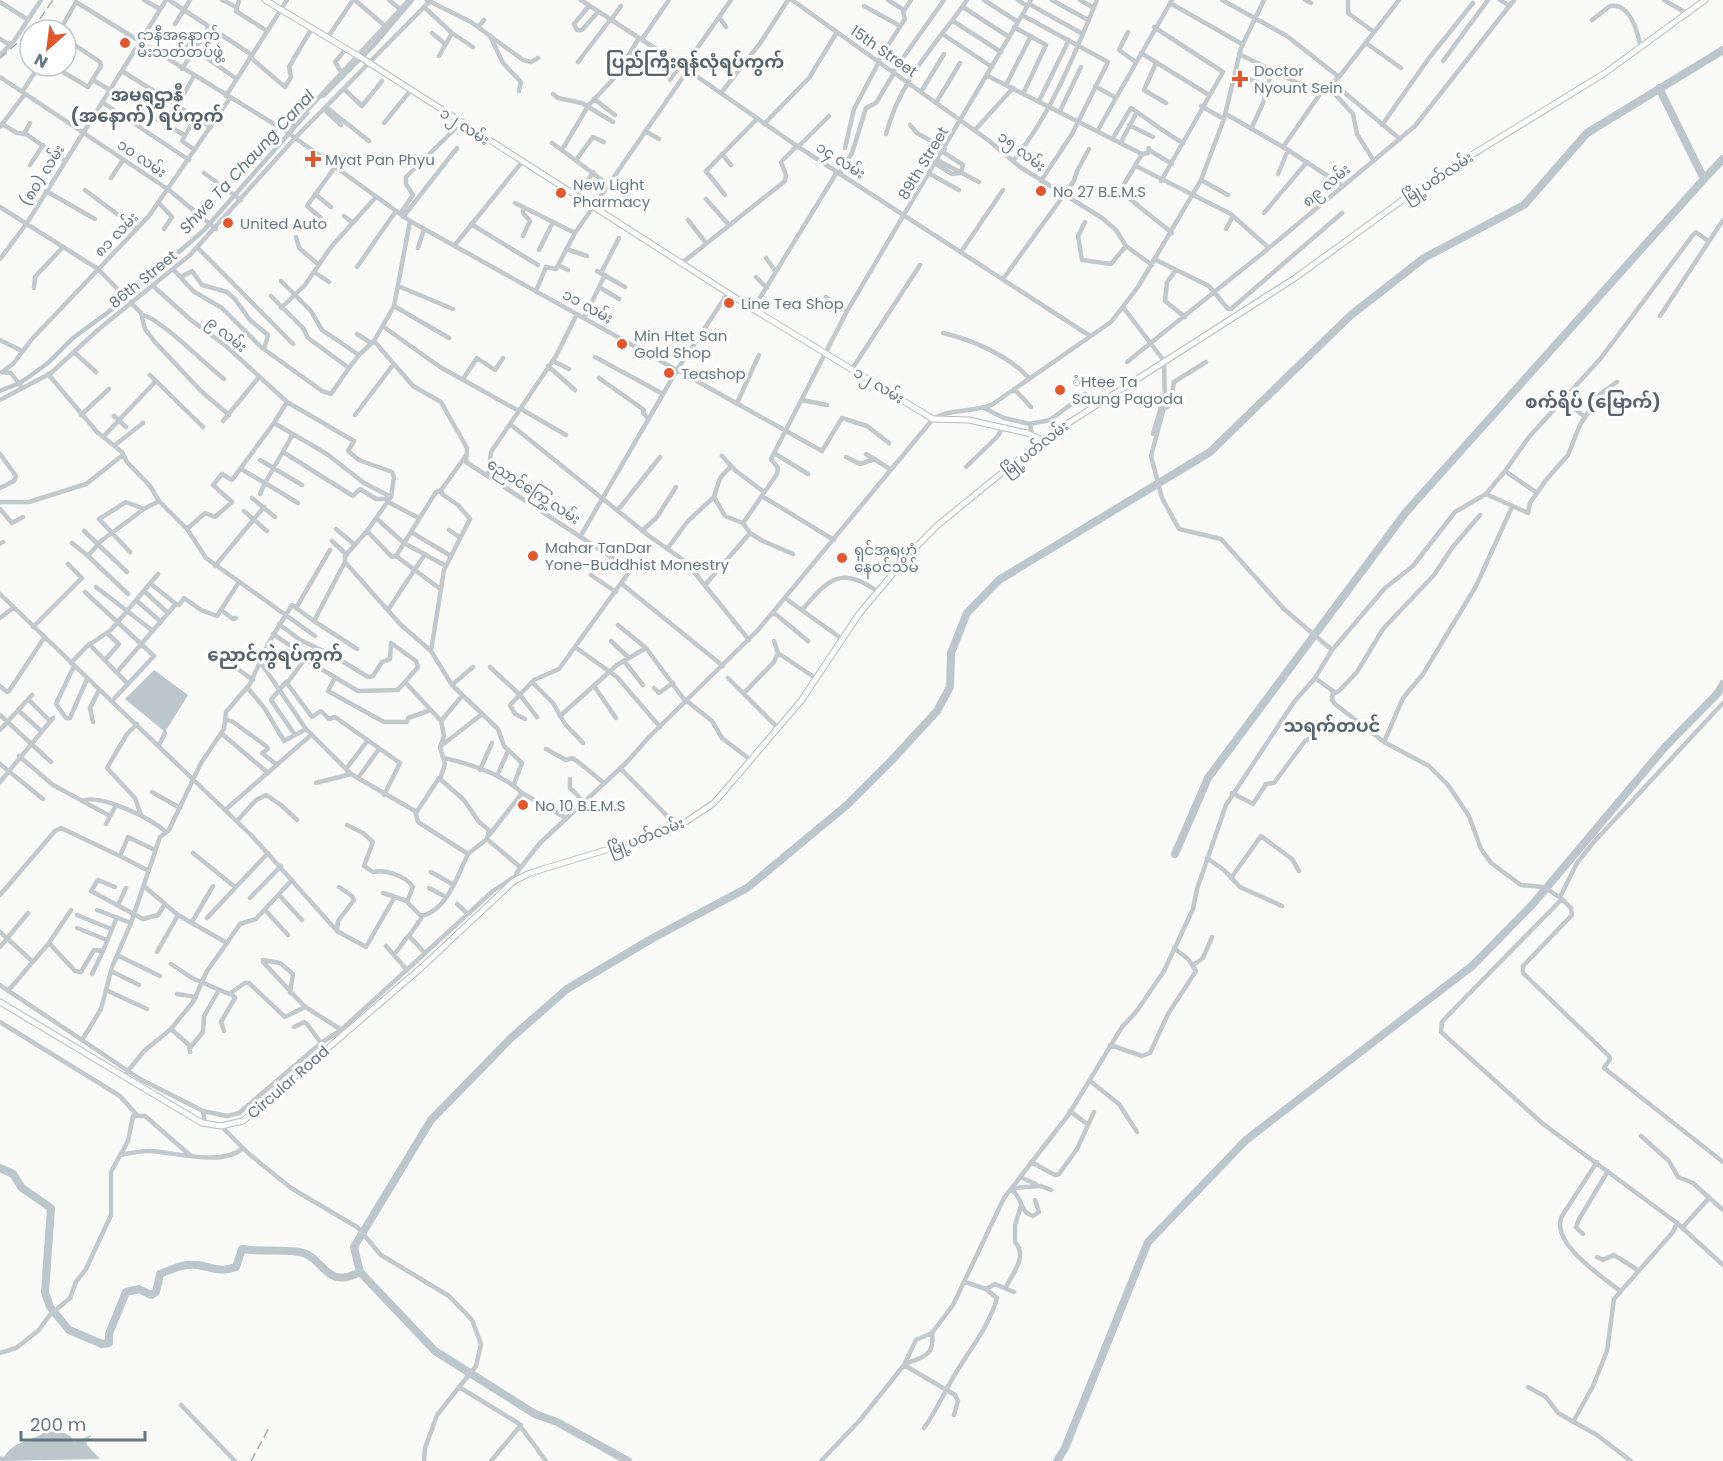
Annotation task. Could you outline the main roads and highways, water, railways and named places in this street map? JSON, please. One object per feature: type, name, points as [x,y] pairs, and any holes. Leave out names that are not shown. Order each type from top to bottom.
[{"type":"main road","name":"၁၂ လမ်း","points":[[265,0],[328,37],[753,309],[933,419],[969,420],[1003,427],[1042,440]]},
{"type":"main road","name":"မြို့ပတ်လမ်း","points":[[514,879],[677,826],[714,803],[752,761],[817,679],[843,639],[912,551],[938,525],[1042,440],[1264,298],[1426,183],[1605,73],[1705,0]]},
{"type":"main road","name":"Circular Road","points":[[0,1002],[126,1074],[204,1124],[221,1126],[243,1121],[514,879]]},
{"type":"waterway","name":"Shwe Ta Chaung Canal","points":[[323,96],[373,46],[412,0]]},
{"type":"waterway","points":[[628,1461],[557,1422],[535,1414],[435,1351],[360,1272],[354,1247],[431,1120],[511,1038],[567,989],[653,938],[747,888],[847,805],[937,711],[950,687],[951,653],[967,613],[999,580],[1210,452],[1351,315],[1424,258],[1524,205],[1587,133],[1723,50]]},
{"type":"waterway","points":[[1175,854],[1208,778],[1406,512],[1704,179],[1659,88]]},
{"type":"waterway","name":"Shwe Ta Chaung Canal","points":[[0,391],[20,383],[48,363],[73,338],[122,302],[204,230],[307,113]]},
{"type":"waterway","points":[[1704,179],[1723,159]]},
{"type":"waterway","points":[[1057,1461],[1065,1448],[1148,1242],[1246,1140],[1472,966],[1532,905],[1665,747],[1718,693],[1723,684]]},
{"type":"waterway","points":[[0,1168],[13,1174],[22,1188],[51,1208],[45,1292],[50,1307],[69,1330],[102,1344],[109,1343],[109,1334],[126,1292],[139,1289],[151,1295],[156,1292],[160,1274],[181,1266],[197,1265],[223,1270],[231,1269],[236,1267],[242,1249],[299,1252],[308,1255],[326,1271],[339,1277],[348,1277],[360,1272]]},
{"type":"railway","points":[[40,18],[53,0]]},
{"type":"railway","points":[[0,58],[18,42]]},
{"type":"railway","points":[[251,1461],[270,1426]]},
{"type":"place","name":"ဌာနီအနောက် မီးသတ်တပ်ဖွဲ့","points":[[125,43]]},
{"type":"place","name":"Doctor Nyount Sein","points":[[1240,79]]},
{"type":"place","name":"Myat Pan Phyu","points":[[313,159]]},
{"type":"place","name":"No 27 B.E.M.S","points":[[1041,191]]},
{"type":"place","name":"New Light Pharmacy","points":[[561,193]]},
{"type":"place","name":"United Auto","points":[[228,223]]},
{"type":"place","name":"Line Tea Shop","points":[[729,303]]},
{"type":"place","name":"Min Htet San Gold Shop","points":[[622,344]]},
{"type":"place","name":"Teashop","points":[[669,373]]},
{"type":"place","name":"ံHtee Ta Saung Pagoda","points":[[1060,390]]},
{"type":"place","name":"Mahar TanDar Yone-Buddhist Monestry","points":[[533,556]]},
{"type":"place","name":"ရှင်အရဟံ နေဝင်သိမ်","points":[[842,558]]},
{"type":"place","name":"No 10 B.E.M.S","points":[[523,805]]},
{"type":"district","name":"ပြည်ကြီးရန်လုံရပ်ကွက်","points":[[695,61]]},
{"type":"district","name":"အမရဌာနီ (အနောက်) ရပ်ကွက်","points":[[147,104]]},
{"type":"district","name":"စက်ရိပ် (မြောက်)","points":[[1593,401]]},
{"type":"district","name":"ညောင်ကွဲရပ်ကွက်","points":[[275,654]]},
{"type":"district","name":"သရက်တပင်","points":[[1332,725]]}]
